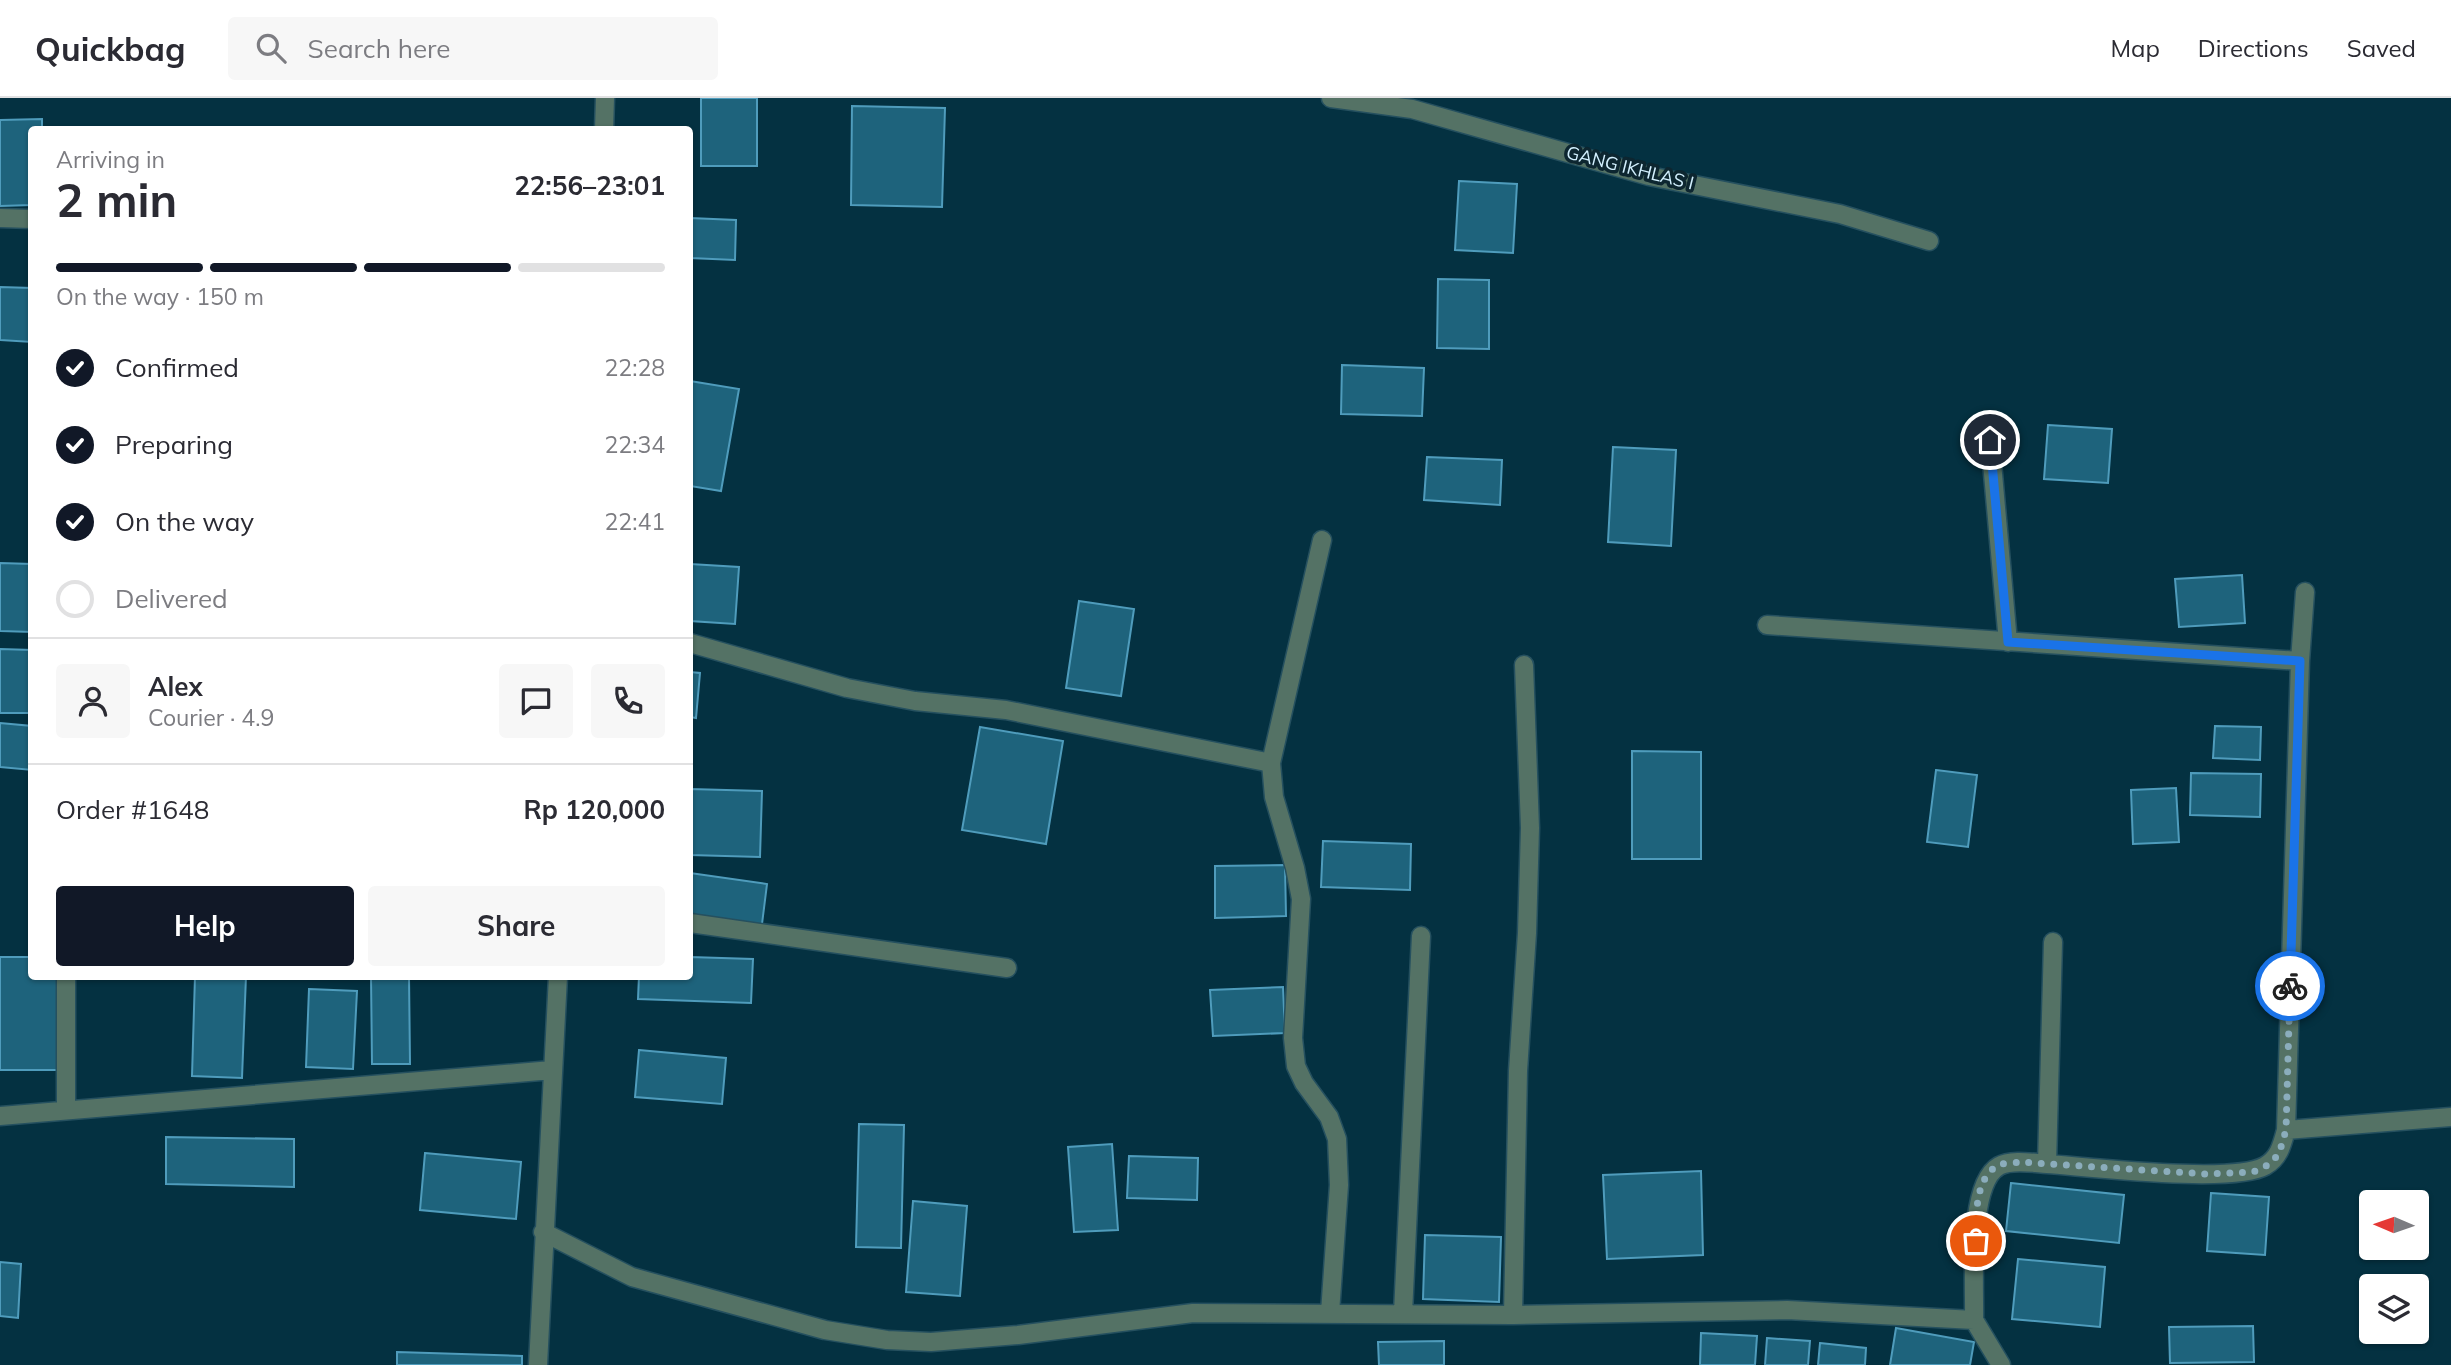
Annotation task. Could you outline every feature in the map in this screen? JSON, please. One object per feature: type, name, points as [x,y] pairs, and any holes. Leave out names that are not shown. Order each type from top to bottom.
[{"type":"street","points":[[604,126],[605,98]]},
{"type":"street","name":"GANG IKHLAS I","points":[[1331,98],[1412,109],[1649,176],[1840,214],[1929,241]]},
{"type":"street","points":[[0,218],[28,219]]},
{"type":"street","points":[[1990,440],[2008,642]]},
{"type":"street","points":[[1322,540],[1271,763],[1274,797],[1295,868],[1301,899],[1293,1038],[1296,1066],[1304,1083],[1329,1117],[1337,1139],[1339,1185],[1330,1313]]},
{"type":"street","points":[[2001,1365],[1974,1320],[1976,1214],[1979,1196],[1986,1177],[2000,1165],[2019,1162],[2206,1174],[2253,1172],[2268,1165],[2279,1154],[2286,1130],[2300,661],[2305,592]]},
{"type":"street","points":[[1767,625],[2300,661]]},
{"type":"street","points":[[693,644],[846,688],[915,701],[1006,710],[1271,763]]},
{"type":"street","points":[[1513,1315],[1518,1072],[1527,933],[1530,828],[1524,665]]},
{"type":"street","points":[[693,923],[1007,968]]},
{"type":"street","points":[[1403,1314],[1421,936]]},
{"type":"street","points":[[2047,1164],[2053,942]]},
{"type":"street","points":[[66,980],[66,1110]]},
{"type":"street","points":[[538,1365],[558,980]]},
{"type":"street","points":[[0,1116],[552,1070]]},
{"type":"street","points":[[2286,1130],[2451,1117]]},
{"type":"street","points":[[543,1232],[632,1277],[825,1330],[887,1340],[932,1342],[1018,1335],[1193,1313],[1513,1315],[1787,1310],[1974,1320]]},
{"type":"building","points":[[701,98],[757,98],[757,166],[701,166]]},
{"type":"building","points":[[852,106],[945,108],[942,207],[851,205]]},
{"type":"building","points":[[42,119],[42,126],[28,126],[28,205],[0,206],[0,120]]},
{"type":"building","points":[[1459,181],[1517,184],[1513,253],[1455,250]]},
{"type":"building","points":[[693,218],[736,220],[735,260],[693,258]]},
{"type":"building","points":[[1438,279],[1489,280],[1489,349],[1437,348]]},
{"type":"building","points":[[0,287],[28,288],[28,342],[0,340]]},
{"type":"building","points":[[1342,365],[1424,368],[1422,416],[1341,414]]},
{"type":"building","points":[[693,381],[739,389],[721,491],[693,486]]},
{"type":"building","points":[[2048,425],[2112,429],[2108,483],[2044,479]]},
{"type":"building","points":[[1613,447],[1676,450],[1671,546],[1608,542]]},
{"type":"building","points":[[1427,457],[1502,460],[1500,505],[1424,500]]},
{"type":"building","points":[[0,563],[28,564],[28,632],[0,631]]},
{"type":"building","points":[[693,564],[739,567],[735,624],[693,621]]},
{"type":"building","points":[[2242,575],[2245,623],[2179,627],[2175,579]]},
{"type":"building","points":[[1079,601],[1134,609],[1121,696],[1066,688]]},
{"type":"building","points":[[0,649],[28,650],[28,713],[0,713]]},
{"type":"building","points":[[693,672],[700,673],[696,718],[693,718]]},
{"type":"building","points":[[0,723],[28,726],[28,770],[0,767]]},
{"type":"building","points":[[2215,726],[2261,727],[2260,760],[2213,758]]},
{"type":"building","points":[[980,727],[1063,741],[1046,844],[962,830]]},
{"type":"building","points":[[1632,751],[1701,752],[1701,859],[1632,859]]},
{"type":"building","points":[[1936,770],[1977,775],[1968,847],[1927,842]]},
{"type":"building","points":[[2191,773],[2261,774],[2260,817],[2190,815]]},
{"type":"building","points":[[2176,788],[2179,842],[2133,844],[2131,790]]},
{"type":"building","points":[[693,789],[762,791],[760,857],[693,855]]},
{"type":"building","points":[[1323,841],[1411,844],[1410,890],[1321,887]]},
{"type":"building","points":[[1285,865],[1286,916],[1215,918],[1215,866]]},
{"type":"building","points":[[693,873],[767,884],[761,932],[693,922]]},
{"type":"building","points":[[0,957],[28,957],[28,980],[61,980],[60,1070],[0,1070]]},
{"type":"building","points":[[693,957],[753,959],[751,1003],[638,999],[639,980],[693,980]]},
{"type":"building","points":[[195,980],[246,980],[242,1078],[192,1076]]},
{"type":"building","points":[[371,980],[409,980],[410,1064],[372,1064]]},
{"type":"building","points":[[1283,987],[1285,1033],[1213,1036],[1210,990]]},
{"type":"building","points":[[309,989],[357,991],[353,1069],[306,1067]]},
{"type":"building","points":[[639,1050],[726,1058],[722,1104],[635,1097]]},
{"type":"building","points":[[859,1124],[904,1125],[901,1248],[856,1247]]},
{"type":"building","points":[[166,1137],[294,1139],[294,1187],[166,1184]]},
{"type":"building","points":[[1112,1144],[1118,1230],[1074,1232],[1068,1147]]},
{"type":"building","points":[[425,1153],[521,1162],[516,1219],[420,1210]]},
{"type":"building","points":[[1129,1156],[1198,1158],[1197,1200],[1127,1198]]},
{"type":"building","points":[[1701,1171],[1703,1255],[1607,1259],[1603,1175]]},
{"type":"building","points":[[2011,1183],[2124,1195],[2119,1243],[2006,1231]]},
{"type":"building","points":[[2211,1193],[2269,1197],[2265,1255],[2207,1251]]},
{"type":"building","points":[[913,1201],[967,1206],[960,1296],[906,1292]]},
{"type":"building","points":[[1425,1235],[1501,1237],[1499,1302],[1423,1299]]},
{"type":"building","points":[[2018,1259],[2105,1267],[2100,1327],[2012,1319]]},
{"type":"building","points":[[0,1262],[21,1264],[18,1318],[0,1316]]},
{"type":"building","points":[[2253,1326],[2254,1362],[2170,1363],[2169,1327]]},
{"type":"building","points":[[1896,1328],[1974,1342],[1970,1365],[1890,1365]]},
{"type":"building","points":[[1701,1333],[1757,1336],[1755,1365],[1700,1365]]},
{"type":"building","points":[[1767,1338],[1810,1341],[1808,1365],[1765,1365]]},
{"type":"building","points":[[1444,1341],[1444,1365],[1379,1365],[1378,1342]]},
{"type":"building","points":[[1820,1343],[1866,1348],[1865,1365],[1818,1365]]},
{"type":"building","points":[[397,1352],[522,1356],[522,1365],[397,1365]]},
{"type":"way so far","points":[[1976,1241],[1979,1196],[1986,1177],[2000,1165],[2019,1162],[2206,1174],[2253,1172],[2268,1165],[2279,1154],[2286,1130],[2290,986]]},
{"type":"route","points":[[1990,440],[2008,642],[2300,661],[2290,986]]}]
